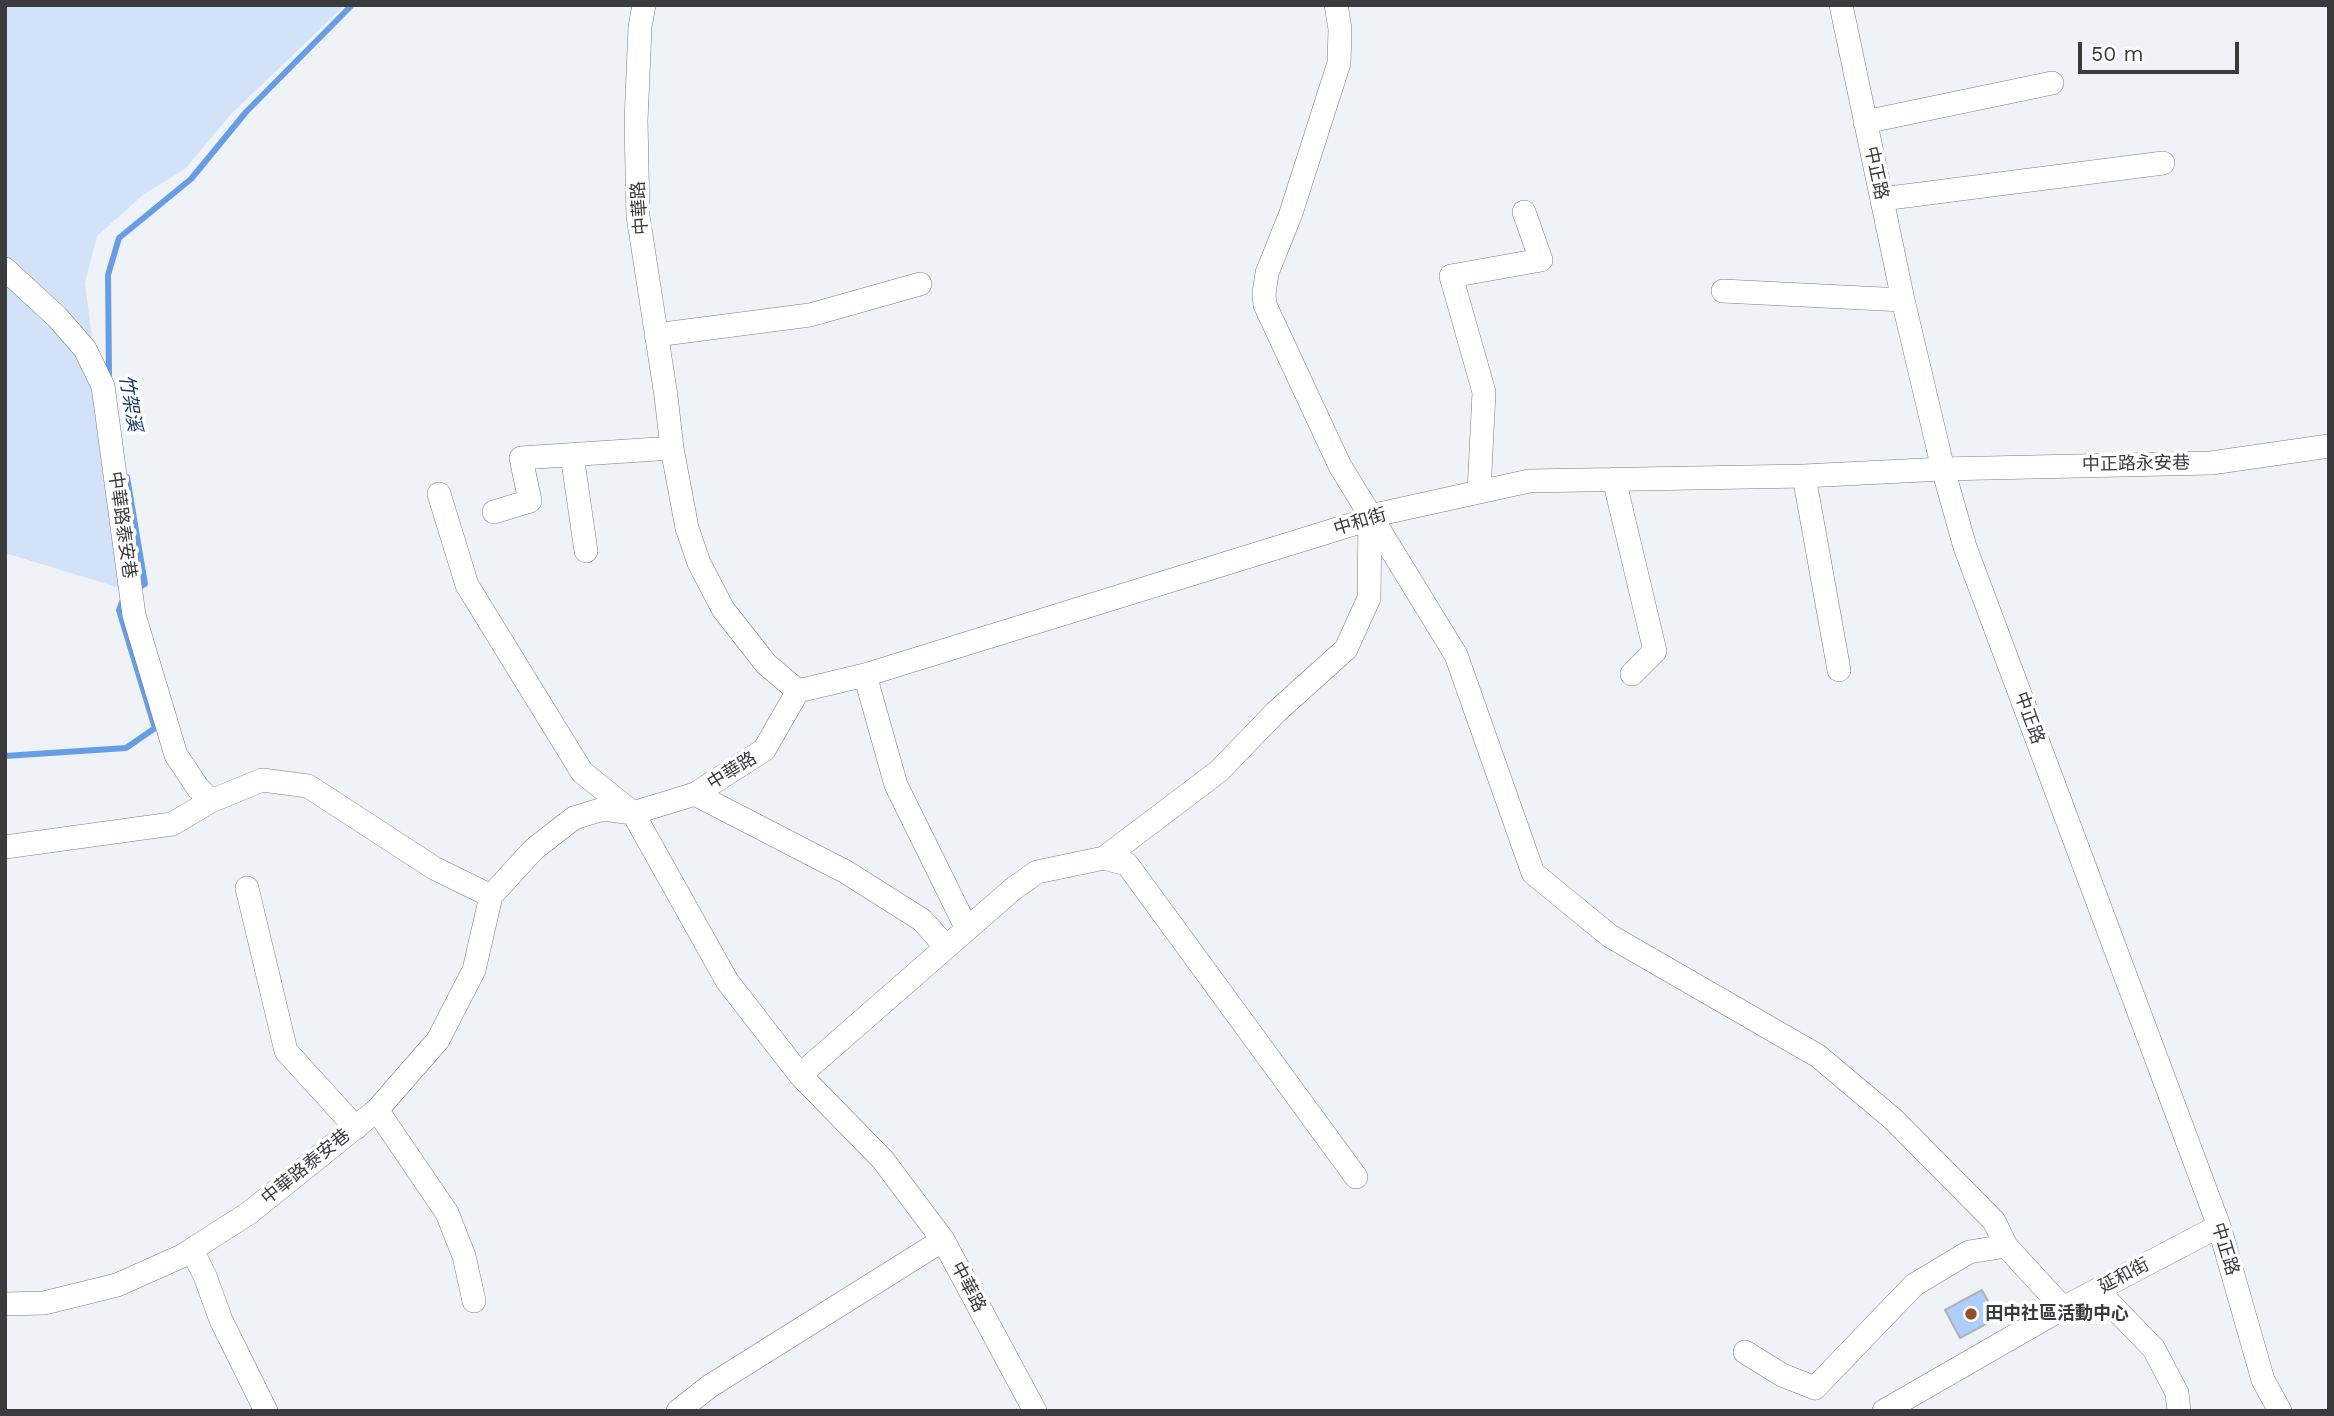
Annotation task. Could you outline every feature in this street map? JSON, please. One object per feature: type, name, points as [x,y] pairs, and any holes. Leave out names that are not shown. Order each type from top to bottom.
[{"type":"street","name":"中華路","points":[[644,5],[640,27],[636,121],[638,216],[672,449],[687,528],[699,564],[730,618],[766,664],[798,691],[764,750],[695,794],[633,813],[727,981],[800,1075],[883,1160],[943,1240],[1035,1411]]},
{"type":"street","points":[[1336,5],[1340,29],[1339,63],[1291,213],[1267,273],[1265,305],[1334,454],[1456,655],[1533,873],[1610,936],[1818,1056],[1893,1119],[1994,1221],[2006,1246],[2063,1308]]},
{"type":"street","name":"中正路","points":[[1841,5],[1903,300],[1942,469],[1965,547],[2219,1226],[2263,1380],[2280,1411]]},
{"type":"street","points":[[1866,122],[2052,83]]},
{"type":"street","points":[[1882,199],[2163,163]]},
{"type":"street","points":[[1479,492],[1484,392],[1451,276],[1541,260],[1524,212]]},
{"type":"street","name":"中華路泰安巷","points":[[5,269],[57,317],[85,349],[103,386],[131,593],[176,755],[211,802]]},
{"type":"street","points":[[656,335],[810,315],[920,284]]},
{"type":"street","points":[[1723,292],[1903,300]]},
{"type":"street","name":"中正路永安巷","points":[[1942,469],[2211,463],[2329,446]]},
{"type":"street","points":[[494,512],[530,501],[521,458],[672,449]]},
{"type":"street","points":[[572,455],[586,551]]},
{"type":"street","name":"中和街","points":[[798,691],[865,675],[1360,522],[1370,516],[1529,481],[1942,469]]},
{"type":"street","points":[[1804,475],[1839,670]]},
{"type":"street","points":[[1615,479],[1655,651],[1632,674]]},
{"type":"street","points":[[439,494],[467,584],[507,652],[582,772],[633,813]]},
{"type":"street","points":[[800,1075],[967,929],[1037,872],[1104,858],[1219,771],[1276,712],[1346,649],[1369,598],[1370,516]]},
{"type":"street","points":[[865,675],[896,785],[967,929]]},
{"type":"street","points":[[5,847],[172,824],[211,802],[262,780],[308,786],[434,868],[491,896]]},
{"type":"street","points":[[695,794],[846,872],[922,920],[946,947]]},
{"type":"street","name":"中華路泰安巷","points":[[5,1304],[44,1303],[117,1285],[192,1250],[249,1213],[377,1110],[438,1040],[474,970],[491,896],[534,849],[575,818],[603,809],[633,813]]},
{"type":"street","points":[[1104,858],[1127,864],[1356,1177]]},
{"type":"street","points":[[247,888],[286,1051],[356,1128]]},
{"type":"street","points":[[377,1110],[447,1213],[464,1256],[474,1301]]},
{"type":"street","name":"延和街","points":[[1884,1411],[2063,1308],[2219,1226]]},
{"type":"street","points":[[678,1411],[710,1386],[943,1240]]},
{"type":"street","points":[[1745,1352],[1783,1375],[1815,1388],[1914,1284],[1969,1252],[2006,1246]]},
{"type":"street","points":[[192,1250],[221,1320],[266,1411]]},
{"type":"street","points":[[2097,1290],[2154,1349],[2177,1393],[2179,1411]]},
{"type":"shaded area","points":[[7,5],[345,5],[229,116],[185,169],[144,194],[97,236],[85,283],[100,400],[143,595],[5,553]]},
{"type":"building","name":"田中社區活動中心","points":[[1982,1290],[1997,1318],[1960,1338],[1945,1310]]},
{"type":"waterway","name":"竹架溪","points":[[109,377],[108,275],[119,238],[191,179],[246,112],[352,5]]},
{"type":"waterway","name":"竹架溪","points":[[127,477],[145,584],[136,589]]},
{"type":"waterway","name":"竹架溪","points":[[5,756],[126,748],[155,728],[119,610],[124,597]]},
{"type":"place","name":"田中社區活動中心","points":[[1971,1314]]}]
